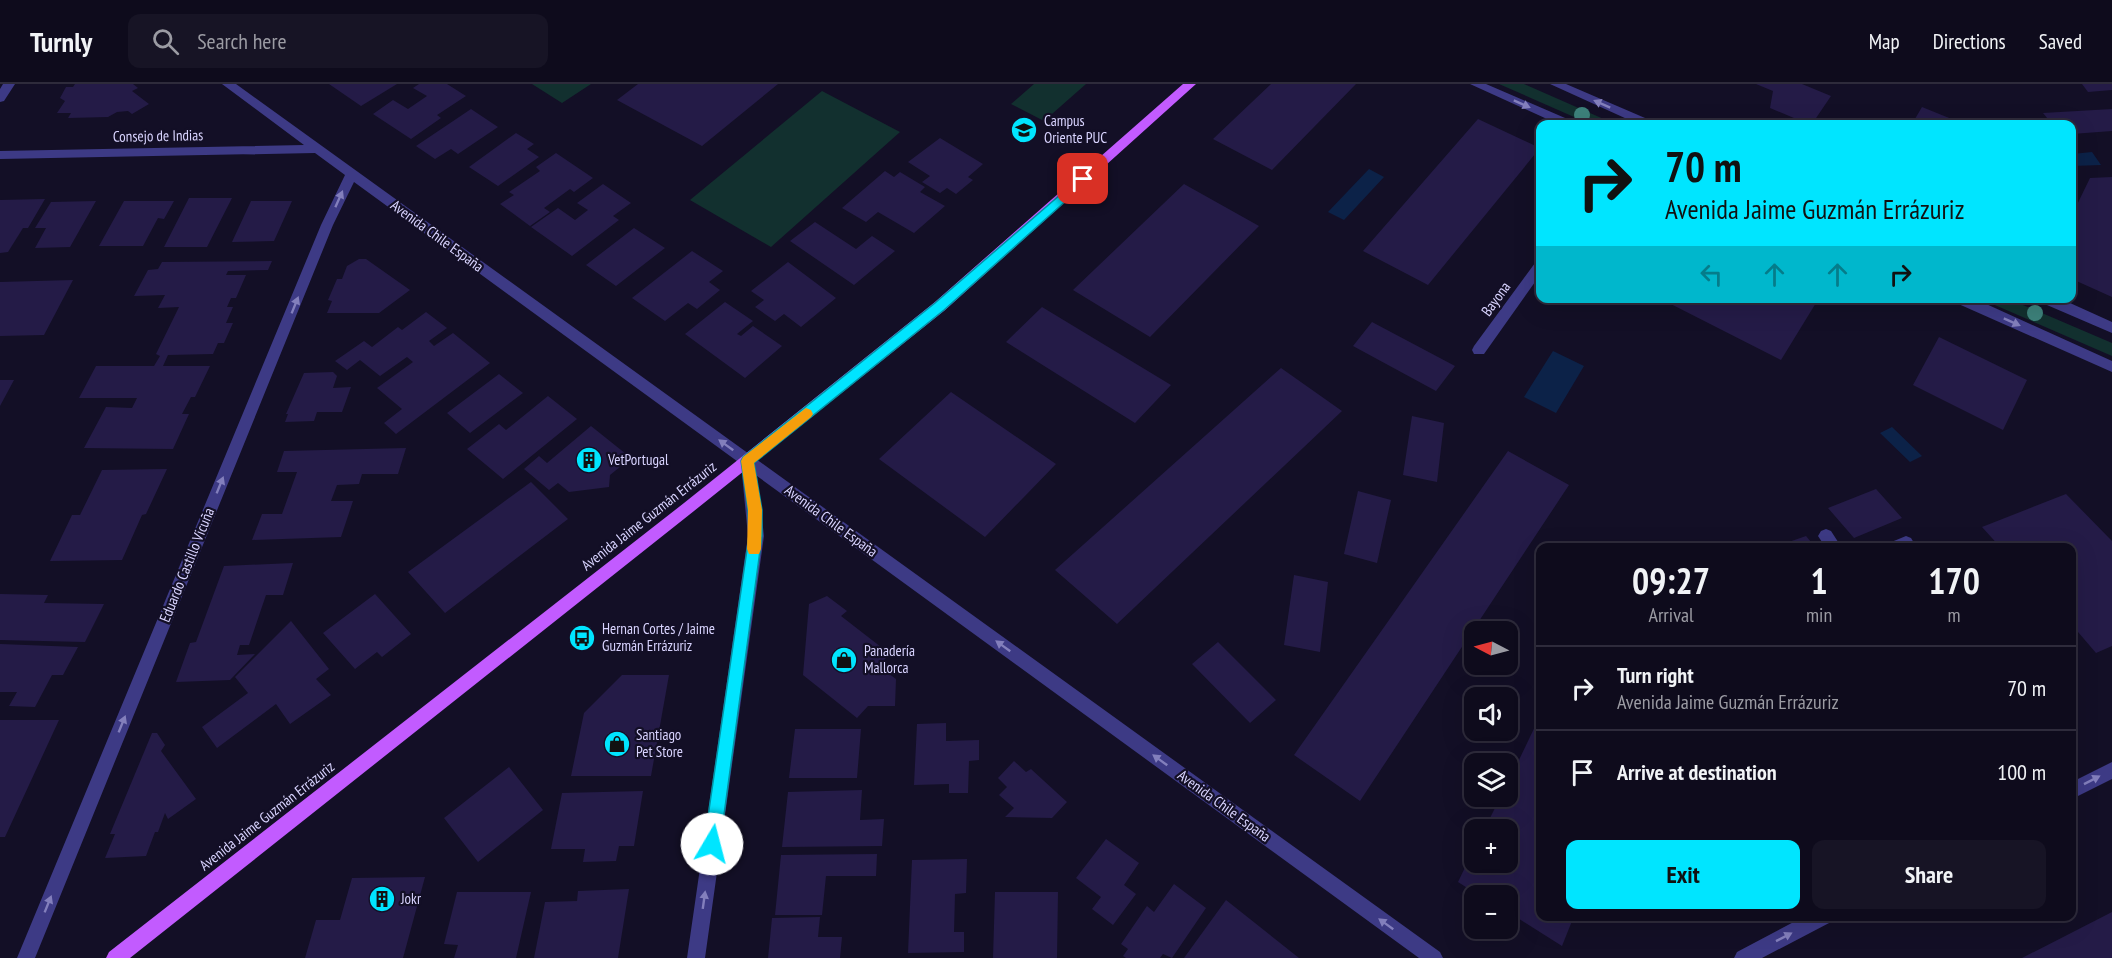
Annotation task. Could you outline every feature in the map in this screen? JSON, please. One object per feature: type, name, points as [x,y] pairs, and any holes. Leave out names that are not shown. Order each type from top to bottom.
[{"type":"main road","name":"Avenida Jaime Guzmán Errázuriz","points":[[115,958],[747,461],[940,306],[1190,84]]},
{"type":"street","points":[[0,98],[9,84]]},
{"type":"street","name":"Avenida Chile España","points":[[228,84],[1434,958]]},
{"type":"street","points":[[1476,84],[1559,120]]},
{"type":"street","points":[[1556,84],[1639,120]]},
{"type":"street","points":[[1582,95],[1589,84]]},
{"type":"street","name":"Consejo de Indias","points":[[0,155],[286,151],[317,148]]},
{"type":"street","name":"Eduardo Castillo Vicuña","points":[[26,958],[327,225],[352,174]]},
{"type":"street","name":"Bayona","points":[[1479,350],[1536,272]]},
{"type":"street","points":[[1970,303],[2112,367]]},
{"type":"street","points":[[2055,303],[2112,328]]},
{"type":"street","points":[[696,958],[756,536],[755,510],[747,461]]},
{"type":"street","points":[[2076,788],[2112,770]]},
{"type":"street","points":[[1743,958],[1815,921]]},
{"type":"green space","points":[[532,84],[591,84],[562,103]]},
{"type":"green space","points":[[1034,84],[1086,84],[1044,121],[1011,104]]},
{"type":"green space","points":[[1499,84],[1524,84],[1606,120],[1581,120]]},
{"type":"green space","points":[[822,91],[900,132],[771,247],[690,200]]},
{"type":"green space","points":[[1990,303],[2018,303],[2112,343],[2112,356]]},
{"type":"water","points":[[2092,152],[2101,165],[2076,166],[2076,154]]},
{"type":"water","points":[[1369,169],[1384,177],[1344,220],[1328,212]]},
{"type":"water","points":[[1553,351],[1584,366],[1556,413],[1524,397]]},
{"type":"water","points":[[1892,427],[1922,456],[1910,462],[1880,433]]},
{"type":"building","points":[[75,84],[133,84],[138,88],[132,91],[149,104],[132,114],[128,111],[117,112],[108,117],[68,118],[71,113],[57,113],[65,101],[60,98],[66,87],[73,87]]},
{"type":"building","points":[[329,84],[397,84],[361,106]]},
{"type":"building","points":[[419,84],[447,84],[466,96],[437,115],[441,118],[411,139],[373,114],[393,100],[408,109],[427,96],[413,88]]},
{"type":"building","points":[[638,84],[778,84],[702,146],[617,100]]},
{"type":"building","points":[[1271,84],[1356,84],[1272,170],[1213,139]]},
{"type":"building","points":[[1756,84],[1802,84],[1831,96],[1815,120],[1798,120],[1770,108],[1773,91]]},
{"type":"building","points":[[2082,84],[2112,84],[2112,90],[2088,92]]},
{"type":"building","points":[[1922,107],[1954,120],[1914,120]]},
{"type":"building","points":[[471,109],[498,127],[458,154],[451,149],[435,159],[416,146]]},
{"type":"building","points":[[2112,109],[2112,131],[2076,134],[2076,120],[2049,120],[2043,113]]},
{"type":"building","points":[[1478,119],[1536,146],[1536,153],[1428,285],[1363,251]]},
{"type":"building","points":[[516,133],[534,144],[527,149],[539,157],[498,186],[469,167]]},
{"type":"building","points":[[940,138],[983,164],[968,177],[973,180],[956,194],[947,188],[940,193],[922,182],[930,176],[908,162]]},
{"type":"building","points":[[556,153],[593,178],[574,192],[570,189],[544,208],[550,212],[530,226],[500,204],[514,195],[509,192],[540,171],[536,167]]},
{"type":"building","points":[[885,171],[894,177],[900,172],[925,187],[920,192],[945,206],[914,233],[878,212],[866,222],[842,208]]},
{"type":"building","points":[[2112,177],[2112,297],[2076,281],[2076,207],[2090,178]]},
{"type":"building","points":[[603,184],[631,203],[613,216],[619,220],[572,256],[531,227],[558,208],[575,220],[588,210],[577,203]]},
{"type":"building","points":[[1184,184],[1259,226],[1150,337],[1073,290]]},
{"type":"building","points":[[189,198],[232,198],[207,247],[164,247]]},
{"type":"building","points":[[45,199],[28,228],[23,228],[8,252],[0,253],[0,200]]},
{"type":"building","points":[[96,201],[70,247],[35,248],[46,228],[35,228],[51,202]]},
{"type":"building","points":[[124,201],[174,201],[164,219],[158,218],[143,246],[99,246]]},
{"type":"building","points":[[251,201],[292,201],[274,241],[232,242]]},
{"type":"building","points":[[815,222],[856,249],[872,236],[895,251],[854,285],[790,241]]},
{"type":"building","points":[[634,228],[665,248],[616,286],[586,265]]},
{"type":"building","points":[[692,251],[723,271],[709,282],[720,290],[697,309],[688,303],[665,321],[632,298]]},
{"type":"building","points":[[359,259],[366,259],[410,290],[379,313],[327,313],[332,301],[328,300],[337,279],[342,279],[347,266]]},
{"type":"building","points":[[272,261],[268,270],[228,271],[226,275],[246,275],[236,298],[231,298],[227,307],[233,307],[226,323],[233,323],[224,343],[218,343],[213,354],[168,355],[163,366],[210,366],[195,397],[191,397],[182,414],[189,414],[173,449],[84,448],[106,407],[132,408],[137,398],[79,398],[96,366],[154,366],[160,356],[156,354],[179,307],[158,308],[165,295],[134,296],[148,270],[158,269],[162,262]]},
{"type":"building","points":[[788,262],[836,298],[801,327],[784,314],[775,321],[755,307],[764,300],[751,291]]},
{"type":"building","points":[[73,280],[44,335],[0,336],[0,282]]},
{"type":"building","points":[[725,302],[753,321],[737,334],[741,336],[753,326],[782,346],[745,378],[685,334]]},
{"type":"building","points":[[1669,303],[1816,303],[1781,360]]},
{"type":"building","points":[[1042,307],[1171,385],[1135,423],[1006,342]]},
{"type":"building","points":[[426,312],[447,328],[429,341],[434,346],[453,333],[490,363],[396,434],[384,423],[402,409],[377,388],[413,362],[407,357],[380,376],[360,360],[347,370],[335,361],[364,341],[372,347],[398,327],[402,330]]},
{"type":"building","points":[[1372,322],[1455,366],[1436,391],[1353,346]]},
{"type":"building","points":[[1939,337],[2027,380],[2003,430],[1913,385]]},
{"type":"building","points":[[1281,368],[1342,411],[1117,624],[1055,570]]},
{"type":"building","points":[[333,372],[337,376],[333,388],[351,387],[342,412],[317,412],[314,421],[285,422],[288,414],[286,414],[304,373]]},
{"type":"building","points":[[499,374],[523,393],[470,433],[447,413]]},
{"type":"building","points":[[0,380],[14,380],[0,406]]},
{"type":"building","points":[[951,392],[1056,464],[985,537],[879,459]]},
{"type":"building","points":[[548,396],[577,419],[503,479],[467,449],[499,424],[506,430]]},
{"type":"building","points":[[1412,416],[1444,423],[1437,482],[1403,475]]},
{"type":"building","name":"VetPortugal","points":[[591,426],[631,458],[610,475],[609,487],[569,492],[558,483],[549,490],[524,469],[539,456],[547,463]]},
{"type":"building","points":[[406,448],[398,474],[362,474],[359,484],[337,485],[331,501],[353,501],[341,537],[252,540],[262,514],[282,514],[297,472],[277,472],[284,451]]},
{"type":"building","points":[[1508,451],[1569,485],[1479,621],[1464,621],[1464,644],[1360,801],[1294,755]]},
{"type":"building","points":[[167,469],[146,514],[142,515],[122,560],[50,561],[72,515],[80,515],[102,470]]},
{"type":"building","points":[[531,482],[568,519],[445,613],[408,572]]},
{"type":"building","points":[[1876,489],[1902,518],[1854,538],[1828,508]]},
{"type":"building","points":[[1358,491],[1391,500],[1377,563],[1344,554]]},
{"type":"building","points":[[2066,494],[2112,541],[2112,646],[2096,653],[2076,630],[2076,543],[1996,543],[1982,527]]},
{"type":"building","points":[[1806,536],[1812,543],[1786,543]]},
{"type":"building","points":[[293,563],[283,595],[266,595],[249,645],[240,645],[237,655],[255,654],[230,680],[176,682],[190,643],[196,642],[224,566]]},
{"type":"building","points":[[1294,575],[1328,582],[1320,652],[1284,645]]},
{"type":"building","points":[[0,594],[48,595],[44,603],[104,604],[85,642],[0,640]]},
{"type":"building","points":[[375,594],[411,634],[382,657],[377,652],[355,669],[323,633]]},
{"type":"building","name":"Panadería Mallorca","points":[[827,596],[847,611],[841,616],[890,654],[878,666],[896,679],[895,706],[868,706],[857,718],[803,675],[809,604]]},
{"type":"building","points":[[291,621],[329,669],[316,679],[331,695],[290,724],[276,704],[217,748],[202,727],[248,693],[235,677]]},
{"type":"building","points":[[1218,642],[1276,700],[1250,723],[1192,664]]},
{"type":"building","points":[[0,644],[78,647],[63,675],[52,675],[35,707],[9,706],[17,692],[0,692]]},
{"type":"building","name":"Santiago Pet Store","points":[[622,675],[669,675],[651,776],[571,776],[584,713]]},
{"type":"building","points":[[0,720],[59,720],[5,837],[0,837]]},
{"type":"building","points":[[946,723],[946,741],[979,740],[979,760],[969,761],[968,793],[949,793],[949,784],[914,785],[917,724]]},
{"type":"building","points":[[1536,724],[1536,921],[1572,921],[1562,946],[1518,918],[1518,885],[1464,886],[1458,882],[1464,870],[1464,873],[1518,873],[1518,819],[1490,819],[1496,807],[1518,807],[1518,762]]},
{"type":"building","points":[[795,729],[861,729],[857,778],[789,778]]},
{"type":"building","points":[[152,733],[157,733],[165,745],[161,751],[196,799],[168,819],[165,813],[146,856],[105,858],[115,834],[110,834]]},
{"type":"building","points":[[1014,761],[1026,772],[1031,769],[1067,802],[1052,818],[1005,817],[1014,808],[999,795],[1007,787],[998,778]]},
{"type":"building","points":[[509,767],[543,810],[478,862],[444,818]]},
{"type":"building","points":[[862,790],[860,820],[884,819],[882,846],[782,847],[788,792]]},
{"type":"building","points":[[643,791],[634,846],[619,846],[616,861],[583,862],[585,849],[551,849],[562,793]]},
{"type":"building","points":[[1106,839],[1139,863],[1124,885],[1136,894],[1113,925],[1092,909],[1101,897],[1076,878]]},
{"type":"building","points":[[877,854],[876,876],[826,876],[822,915],[775,915],[781,855]]},
{"type":"building","points":[[967,859],[966,893],[955,894],[954,932],[964,932],[964,952],[908,953],[912,860]]},
{"type":"building","name":"Jokr","points":[[425,877],[403,958],[305,958],[316,920],[340,920],[352,878]]},
{"type":"building","points":[[1174,884],[1206,908],[1172,958],[1163,954],[1160,958],[1126,958],[1123,956],[1128,949],[1121,944],[1147,906],[1154,912]]},
{"type":"building","points":[[629,889],[618,958],[534,958],[545,902],[577,901],[578,891]]},
{"type":"building","points":[[457,892],[531,892],[516,958],[454,958],[458,945],[444,944]]},
{"type":"building","points":[[995,892],[1058,892],[1057,958],[993,958]]},
{"type":"building","points":[[1226,900],[1299,958],[1184,958]]},
{"type":"building","points":[[2112,912],[2112,958],[2022,958]]},
{"type":"building","points":[[820,917],[818,937],[842,937],[840,958],[768,958],[772,918]]},
{"type":"slow traffic","points":[[754,549],[755,510],[747,461],[806,414]]},
{"type":"place","name":"Campus Oriente PUC","points":[[1024,130]]},
{"type":"place","name":"VetPortugal","points":[[589,460]]},
{"type":"place","name":"Hernan Cortes / Jaime Guzmán Errázuriz","points":[[582,638]]},
{"type":"place","name":"Panadería Mallorca","points":[[844,660]]},
{"type":"place","name":"Santiago Pet Store","points":[[617,744]]},
{"type":"place","name":"Jokr","points":[[382,899]]},
{"type":"route","points":[[712,844],[756,536],[755,510],[747,461],[940,306],[1083,179]]}]
